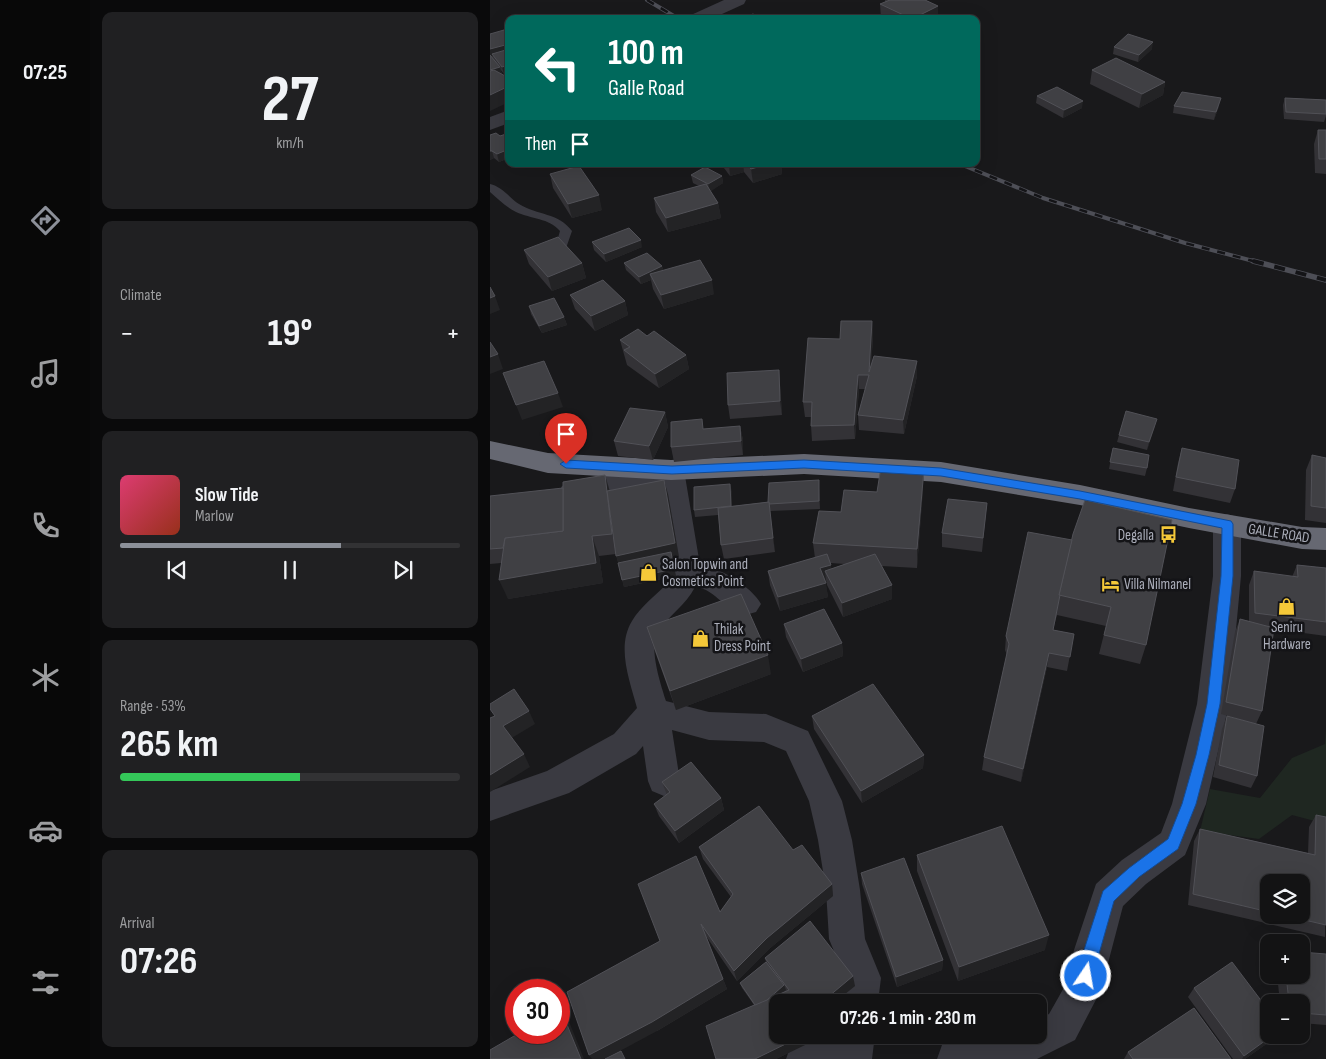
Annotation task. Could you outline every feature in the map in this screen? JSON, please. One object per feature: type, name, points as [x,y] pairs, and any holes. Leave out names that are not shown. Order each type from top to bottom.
[{"type":"highway","name":"GALLE ROAD","points":[[490,450],[548,463],[672,470],[804,464],[941,472],[1080,495],[1302,538],[1326,539]]},
{"type":"street","points":[[706,15],[738,0]]},
{"type":"street","points":[[490,124],[505,118]]},
{"type":"street","points":[[546,495],[574,493],[672,470],[687,574],[679,590],[643,628],[639,645],[643,674],[654,711],[664,782]]},
{"type":"street","points":[[956,1059],[1030,1043],[1062,1027],[1083,990],[1092,950],[1108,896],[1134,872],[1173,844],[1189,804],[1213,704],[1227,576],[1227,524]]},
{"type":"street","points":[[687,574],[709,577],[746,604]]},
{"type":"street","points":[[490,806],[557,783],[626,744],[654,711]]},
{"type":"street","points":[[654,711],[709,726],[766,728],[797,741],[825,801],[835,840],[843,890],[847,939],[863,978],[861,994]]},
{"type":"street","points":[[853,1059],[855,1044]]},
{"type":"street","points":[[805,1059],[819,1056],[832,1059]]},
{"type":"lane","points":[[490,187],[522,211],[548,217],[562,224],[566,231],[561,248]]},
{"type":"shaded area","points":[[1326,729],[1326,824],[1292,815],[1259,839],[1200,831],[1210,789],[1260,798],[1292,758],[1325,744]]},
{"type":"building","points":[[890,0],[925,0],[938,6],[920,15],[903,15],[880,4]]},
{"type":"building","points":[[504,30],[505,45],[490,49],[490,34]]},
{"type":"building","points":[[1128,34],[1153,42],[1139,55],[1114,47]]},
{"type":"building","points":[[505,50],[505,66],[502,67],[492,54]]},
{"type":"building","points":[[490,55],[500,67],[490,70]]},
{"type":"building","points":[[1116,58],[1165,82],[1142,94],[1092,70]]},
{"type":"building","points":[[494,70],[505,76],[505,88],[490,95],[490,71]]},
{"type":"building","points":[[1057,87],[1083,101],[1064,110],[1037,96]]},
{"type":"building","points":[[1182,92],[1221,98],[1216,112],[1174,106]]},
{"type":"building","points":[[1285,98],[1326,100],[1326,114],[1286,112]]},
{"type":"building","points":[[1318,130],[1326,130],[1326,159],[1319,159]]},
{"type":"building","points":[[496,133],[500,136],[505,134],[505,151],[497,154],[490,151],[490,135]]},
{"type":"building","points":[[580,167],[599,195],[568,204],[550,174]]},
{"type":"building","points":[[705,167],[722,176],[708,184],[691,175]]},
{"type":"building","points":[[706,184],[718,203],[666,218],[654,198]]},
{"type":"building","points":[[629,228],[641,240],[604,254],[592,242]]},
{"type":"building","points":[[558,237],[582,263],[548,277],[524,250]]},
{"type":"building","points":[[647,253],[662,266],[639,277],[624,263]]},
{"type":"building","points":[[700,260],[712,280],[661,295],[650,274]]},
{"type":"building","points":[[603,280],[625,301],[591,316],[570,295]]},
{"type":"building","points":[[490,287],[495,296],[490,298]]},
{"type":"building","points":[[554,298],[564,317],[539,326],[529,306]]},
{"type":"building","points":[[841,321],[872,321],[869,372],[874,356],[917,361],[903,420],[858,415],[869,375],[858,375],[854,425],[811,426],[812,402],[803,402],[808,338],[840,339]]},
{"type":"building","points":[[638,329],[647,336],[654,331],[686,355],[655,374],[624,350],[630,347],[620,340]]},
{"type":"building","points":[[490,342],[498,354],[490,357]]},
{"type":"building","points":[[544,361],[558,393],[516,405],[503,373]]},
{"type":"building","points":[[779,370],[780,401],[728,405],[727,373]]},
{"type":"building","points":[[630,408],[665,412],[649,446],[614,441]]},
{"type":"building","points":[[1126,411],[1157,419],[1149,442],[1119,435]]},
{"type":"building","points":[[702,419],[703,429],[740,426],[741,441],[671,447],[671,422]]},
{"type":"building","points":[[1113,448],[1149,455],[1147,468],[1110,462]]},
{"type":"building","points":[[1182,448],[1239,460],[1235,489],[1176,477]]},
{"type":"building","points":[[1312,455],[1326,458],[1326,508],[1311,506]]},
{"type":"building","points":[[881,467],[924,469],[917,549],[813,543],[819,511],[841,512],[844,490],[877,492]]},
{"type":"building","points":[[605,475],[612,534],[592,536],[596,563],[499,580],[505,538],[563,531],[563,482]]},
{"type":"building","points":[[664,480],[675,543],[616,556],[607,491]]},
{"type":"building","points":[[819,480],[819,501],[769,504],[768,502],[769,483]]},
{"type":"building","points":[[730,484],[731,506],[694,510],[694,487]]},
{"type":"building","points":[[563,488],[563,531],[505,538],[503,548],[490,549],[490,496]]},
{"type":"building","points":[[948,499],[987,503],[983,538],[942,533]]},
{"type":"building","name":"Villa Nilmanel","points":[[1085,500],[1172,520],[1146,645],[1104,635],[1111,607],[1059,595],[1073,534]]},
{"type":"building","points":[[769,502],[773,538],[721,545],[718,508]]},
{"type":"building","points":[[1028,532],[1072,540],[1053,630],[1074,634],[1070,657],[1049,653],[1023,769],[984,757],[1009,644],[1006,636]]},
{"type":"building","points":[[671,552],[674,569],[622,580],[618,563]]},
{"type":"building","points":[[827,554],[831,565],[820,568],[826,583],[778,597],[768,571]]},
{"type":"building","points":[[875,554],[892,585],[842,603],[825,571]]},
{"type":"building","name":"Seniru Hardware","points":[[1297,565],[1326,568],[1326,622],[1255,613],[1254,571],[1298,577]]},
{"type":"building","points":[[741,594],[768,655],[670,691],[647,627]]},
{"type":"building","points":[[824,609],[842,643],[801,659],[784,624]]},
{"type":"building","points":[[1240,619],[1274,628],[1262,711],[1226,702]]},
{"type":"building","points":[[873,684],[924,755],[861,791],[812,716]]},
{"type":"building","points":[[514,689],[529,711],[503,726],[524,754],[490,775],[490,718],[495,716],[490,709],[490,704]]},
{"type":"building","points":[[1227,716],[1264,726],[1257,776],[1219,765]]},
{"type":"building","points":[[691,762],[721,798],[675,831],[654,804],[670,792],[662,782]]},
{"type":"building","points":[[759,806],[793,850],[802,845],[832,884],[767,938],[734,971],[701,924],[723,979],[652,1022],[589,1055],[570,1001],[570,990],[660,941],[638,884],[696,856],[720,912],[733,894],[699,847]]},
{"type":"building","points":[[1316,815],[1326,817],[1326,925],[1310,921],[1310,874],[1260,874],[1260,910],[1193,894],[1200,829],[1315,855]]},
{"type":"building","points":[[1002,826],[1049,935],[959,967],[917,855]]},
{"type":"building","points":[[904,858],[943,960],[896,977],[861,873]]},
{"type":"building","points":[[810,921],[853,976],[832,994],[780,994],[789,990],[765,958]]},
{"type":"building","points":[[1310,953],[1326,954],[1326,1015],[1310,1014],[1310,994],[1288,994],[1287,984],[1310,984]]},
{"type":"building","points":[[766,962],[784,985],[774,994],[769,994],[767,1000],[755,1005],[740,983]]},
{"type":"building","points":[[1232,962],[1260,999],[1261,1044],[1244,1056],[1194,988]]},
{"type":"building","points":[[769,999],[769,1044],[786,1044],[755,1059],[716,1059],[706,1026]]},
{"type":"building","points":[[1194,1008],[1231,1059],[1133,1059],[1128,1052]]},
{"type":"building","points":[[570,1032],[581,1059],[490,1059],[490,1050],[505,1041],[505,1044],[570,1044]]},
{"type":"building","points":[[621,1051],[625,1059],[605,1059]]},
{"type":"railway","points":[[647,0],[672,15]]},
{"type":"railway","points":[[967,167],[1043,198],[1185,243],[1257,262]]},
{"type":"railway","points":[[1253,261],[1326,280]]},
{"type":"place","name":"Degalla","points":[[1168,535]]},
{"type":"place","name":"Salon Topwin and Cosmetics Point","points":[[648,573]]},
{"type":"place","name":"Villa Nilmanel","points":[[1110,584]]},
{"type":"place","name":"Seniru Hardware","points":[[1287,606]]},
{"type":"place","name":"Thilak Dress Point","points":[[700,638]]},
{"type":"route","points":[[566,464],[672,470],[804,464],[941,472],[1080,495],[1227,524],[1227,576],[1213,704],[1189,804],[1173,844],[1134,872],[1108,896],[1086,976]]}]
